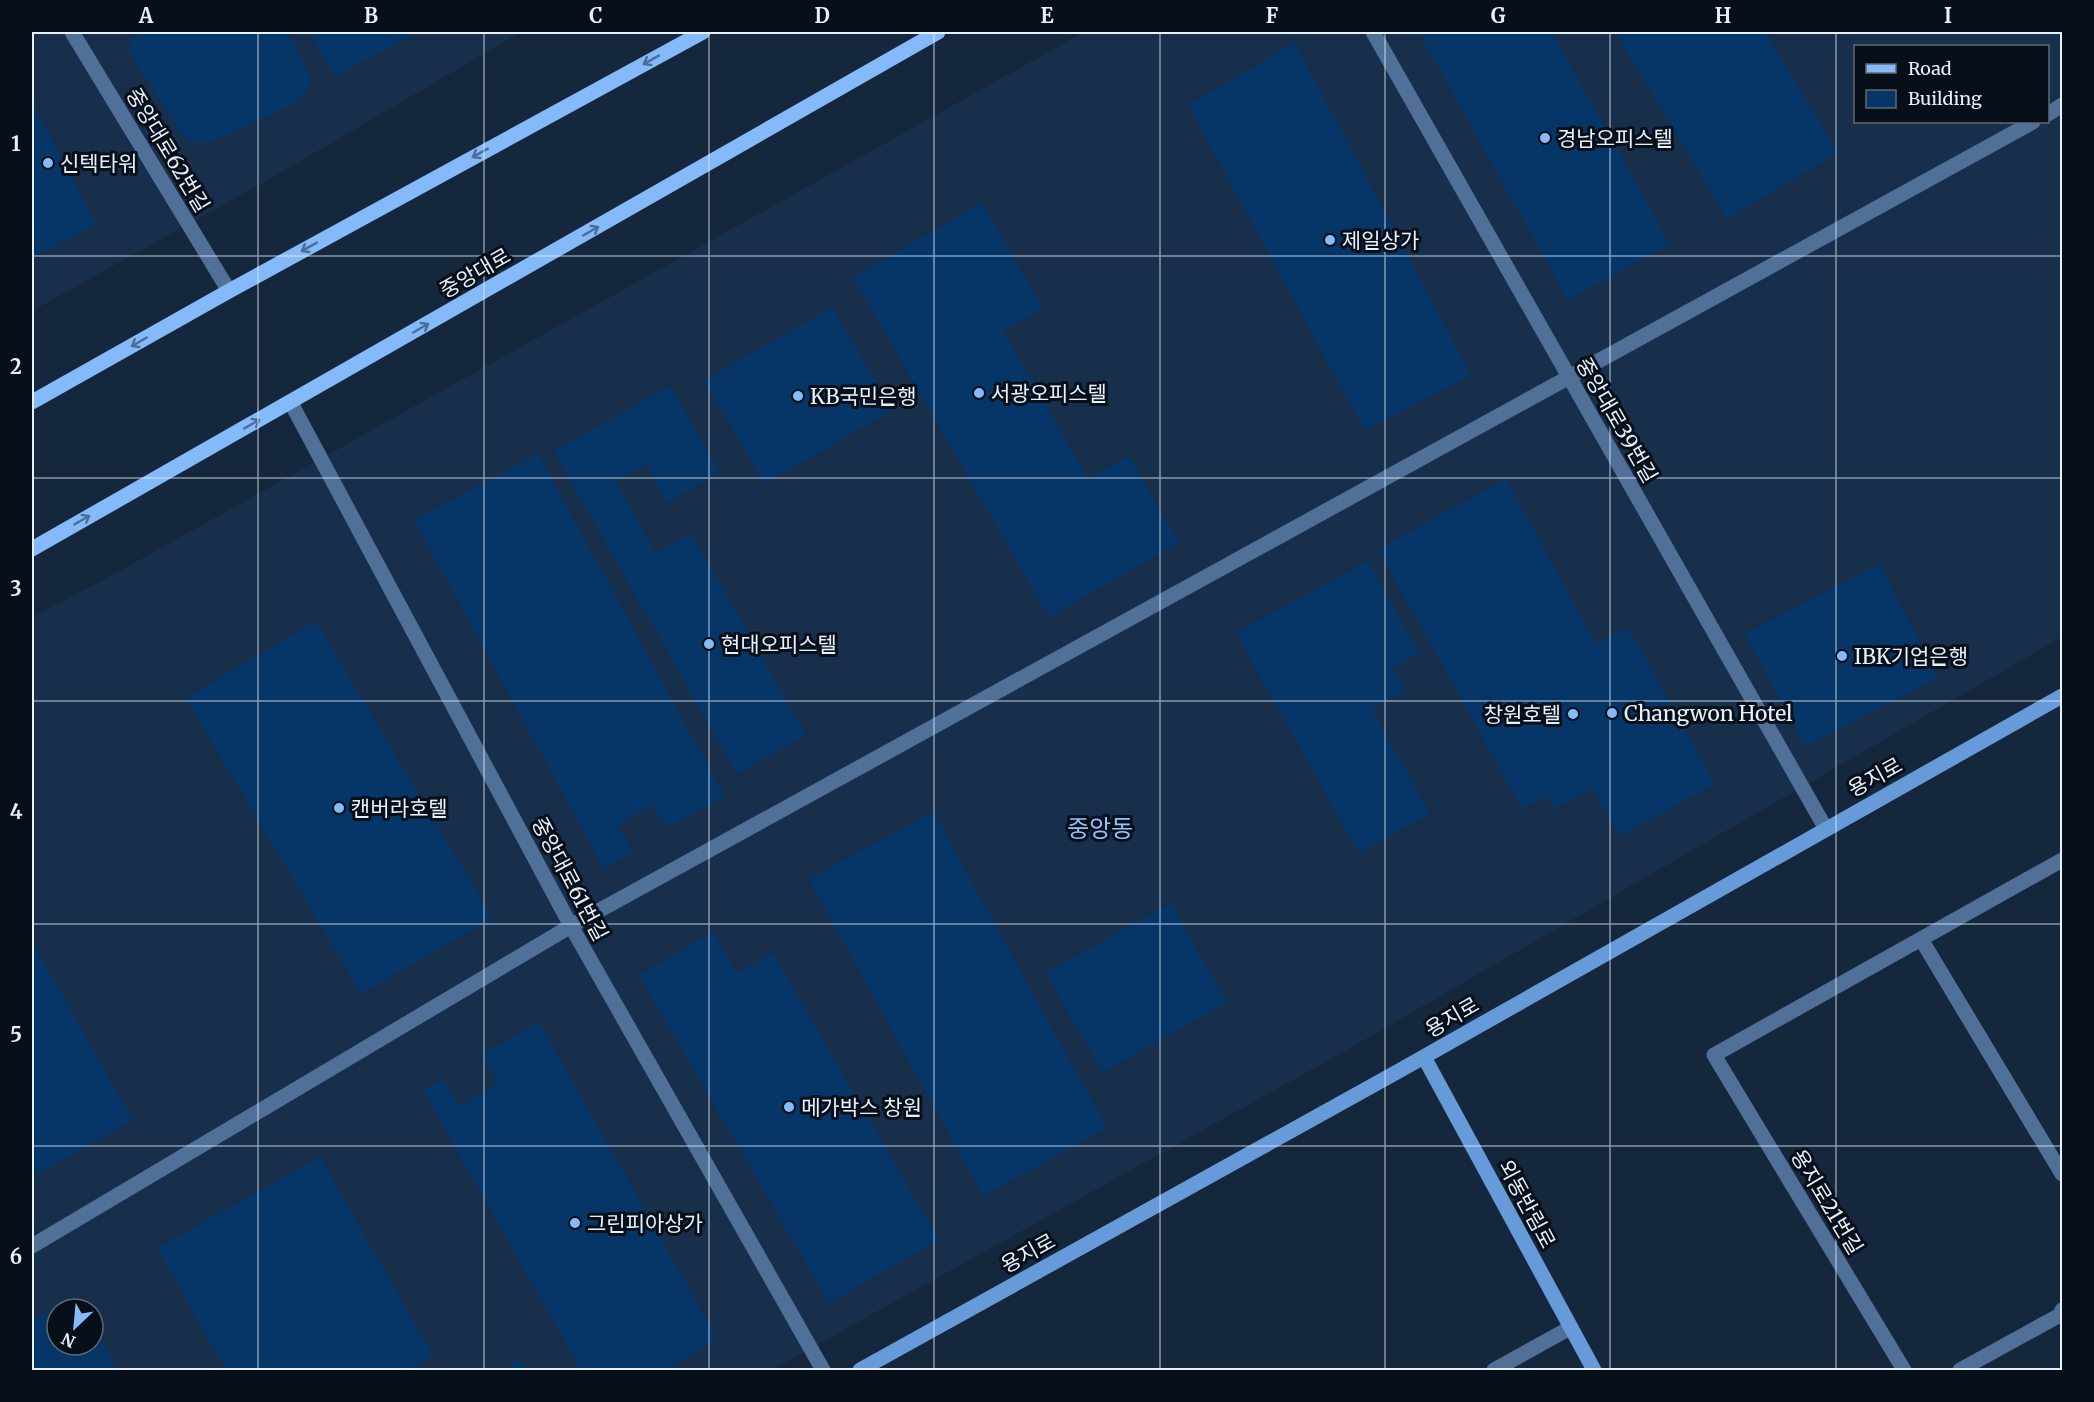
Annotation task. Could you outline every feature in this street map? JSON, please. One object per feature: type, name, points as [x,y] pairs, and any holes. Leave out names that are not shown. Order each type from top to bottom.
[{"type":"main road","points":[[32,402],[229,291],[703,32]]},
{"type":"main road","name":"중앙대로","points":[[32,549],[938,32]]},
{"type":"main road","name":"용지로","points":[[860,1371],[1424,1057],[2062,696]]},
{"type":"main road","name":"외동반림로","points":[[1424,1057],[1593,1371]]},
{"type":"street","name":"중앙대로62번길","points":[[72,32],[229,291]]},
{"type":"street","name":"중앙대로39번길","points":[[1373,32],[1826,829]]},
{"type":"street","points":[[2049,113],[2062,105]]},
{"type":"street","points":[[32,1246],[571,926],[2031,123]]},
{"type":"street","name":"중앙대로61번길","points":[[291,403],[571,926],[823,1371]]},
{"type":"street","points":[[2062,860],[1922,939],[2062,1174]]},
{"type":"street","name":"용지로21번길","points":[[1904,1371],[1714,1055],[1922,939]]},
{"type":"street","points":[[1960,1371],[2060,1315],[2062,1310]]},
{"type":"street","points":[[1494,1371],[1570,1328]]},
{"type":"shaded area","points":[[32,32],[521,32],[282,172],[32,311]]},
{"type":"shaded area","points":[[1084,32],[2062,32],[2062,637],[1340,1054],[772,1370],[32,1370],[32,617],[109,577]]},
{"type":"building","points":[[136,32],[287,32],[308,70],[311,82],[306,93],[298,102],[214,141],[192,142],[183,136],[128,50]]},
{"type":"building","points":[[309,32],[417,32],[335,77]]},
{"type":"building","name":"경남오피스텔","points":[[1419,32],[1552,32],[1670,244],[1568,300]]},
{"type":"building","points":[[1615,32],[1765,32],[1838,153],[1727,219]]},
{"type":"building","name":"제일상가","points":[[1295,43],[1471,375],[1365,431],[1188,105]]},
{"type":"building","name":"신텍타워","points":[[32,102],[96,224],[32,258]]},
{"type":"building","name":"서광오피스텔","points":[[982,203],[1043,308],[1003,331],[1088,479],[1129,456],[1179,543],[1049,617],[853,277]]},
{"type":"building","name":"KB국민은행","points":[[832,307],[893,410],[765,484],[704,381]]},
{"type":"building","name":"현대오피스텔","points":[[670,386],[720,473],[667,503],[646,465],[616,482],[656,553],[691,533],[806,735],[737,774],[554,451]]},
{"type":"building","points":[[538,454],[725,797],[666,828],[653,805],[617,824],[633,853],[604,869],[414,520]]},
{"type":"building","name":"창원호텔","points":[[1506,479],[1596,644],[1628,627],[1715,784],[1620,836],[1593,788],[1554,809],[1546,796],[1522,809],[1378,549]]},
{"type":"building","points":[[1368,561],[1419,653],[1393,668],[1406,690],[1372,709],[1430,814],[1359,853],[1236,633]]},
{"type":"building","name":"IBK기업은행","points":[[1879,564],[1938,677],[1805,747],[1745,634]]},
{"type":"building","name":"캔버라호텔","points":[[316,621],[492,918],[361,994],[186,698]]},
{"type":"building","points":[[933,812],[1107,1128],[983,1196],[809,879]]},
{"type":"building","points":[[1171,903],[1227,1003],[1102,1072],[1046,973]]},
{"type":"building","name":"메가박스 창원","points":[[713,932],[737,973],[773,953],[939,1240],[829,1303],[639,975]]},
{"type":"building","points":[[32,942],[133,1120],[35,1175],[32,1169]]},
{"type":"building","name":"그린피아상가","points":[[539,1022],[718,1340],[664,1370],[581,1370],[423,1090],[443,1079],[459,1106],[497,1084],[481,1055]]},
{"type":"building","points":[[320,1157],[433,1356],[407,1370],[226,1370],[157,1248]]},
{"type":"building","points":[[45,1312],[45,1357],[105,1357],[105,1348],[118,1370],[32,1370],[32,1320]]},
{"type":"building","points":[[520,1360],[526,1370],[501,1370]]},
{"type":"place","name":"경남오피스텔","points":[[1545,138]]},
{"type":"place","name":"신텍타워","points":[[48,163]]},
{"type":"place","name":"제일상가","points":[[1330,240]]},
{"type":"place","name":"서광오피스텔","points":[[979,393]]},
{"type":"place","name":"KB국민은행","points":[[798,396]]},
{"type":"place","name":"현대오피스텔","points":[[709,644]]},
{"type":"place","name":"IBK기업은행","points":[[1842,656]]},
{"type":"place","name":"Changwon Hotel","points":[[1612,713]]},
{"type":"place","name":"창원호텔","points":[[1573,714]]},
{"type":"place","name":"캔버라호텔","points":[[339,808]]},
{"type":"place","name":"메가박스 창원","points":[[789,1107]]},
{"type":"place","name":"그린피아상가","points":[[575,1223]]},
{"type":"district","name":"중앙동","points":[[1100,828]]}]
